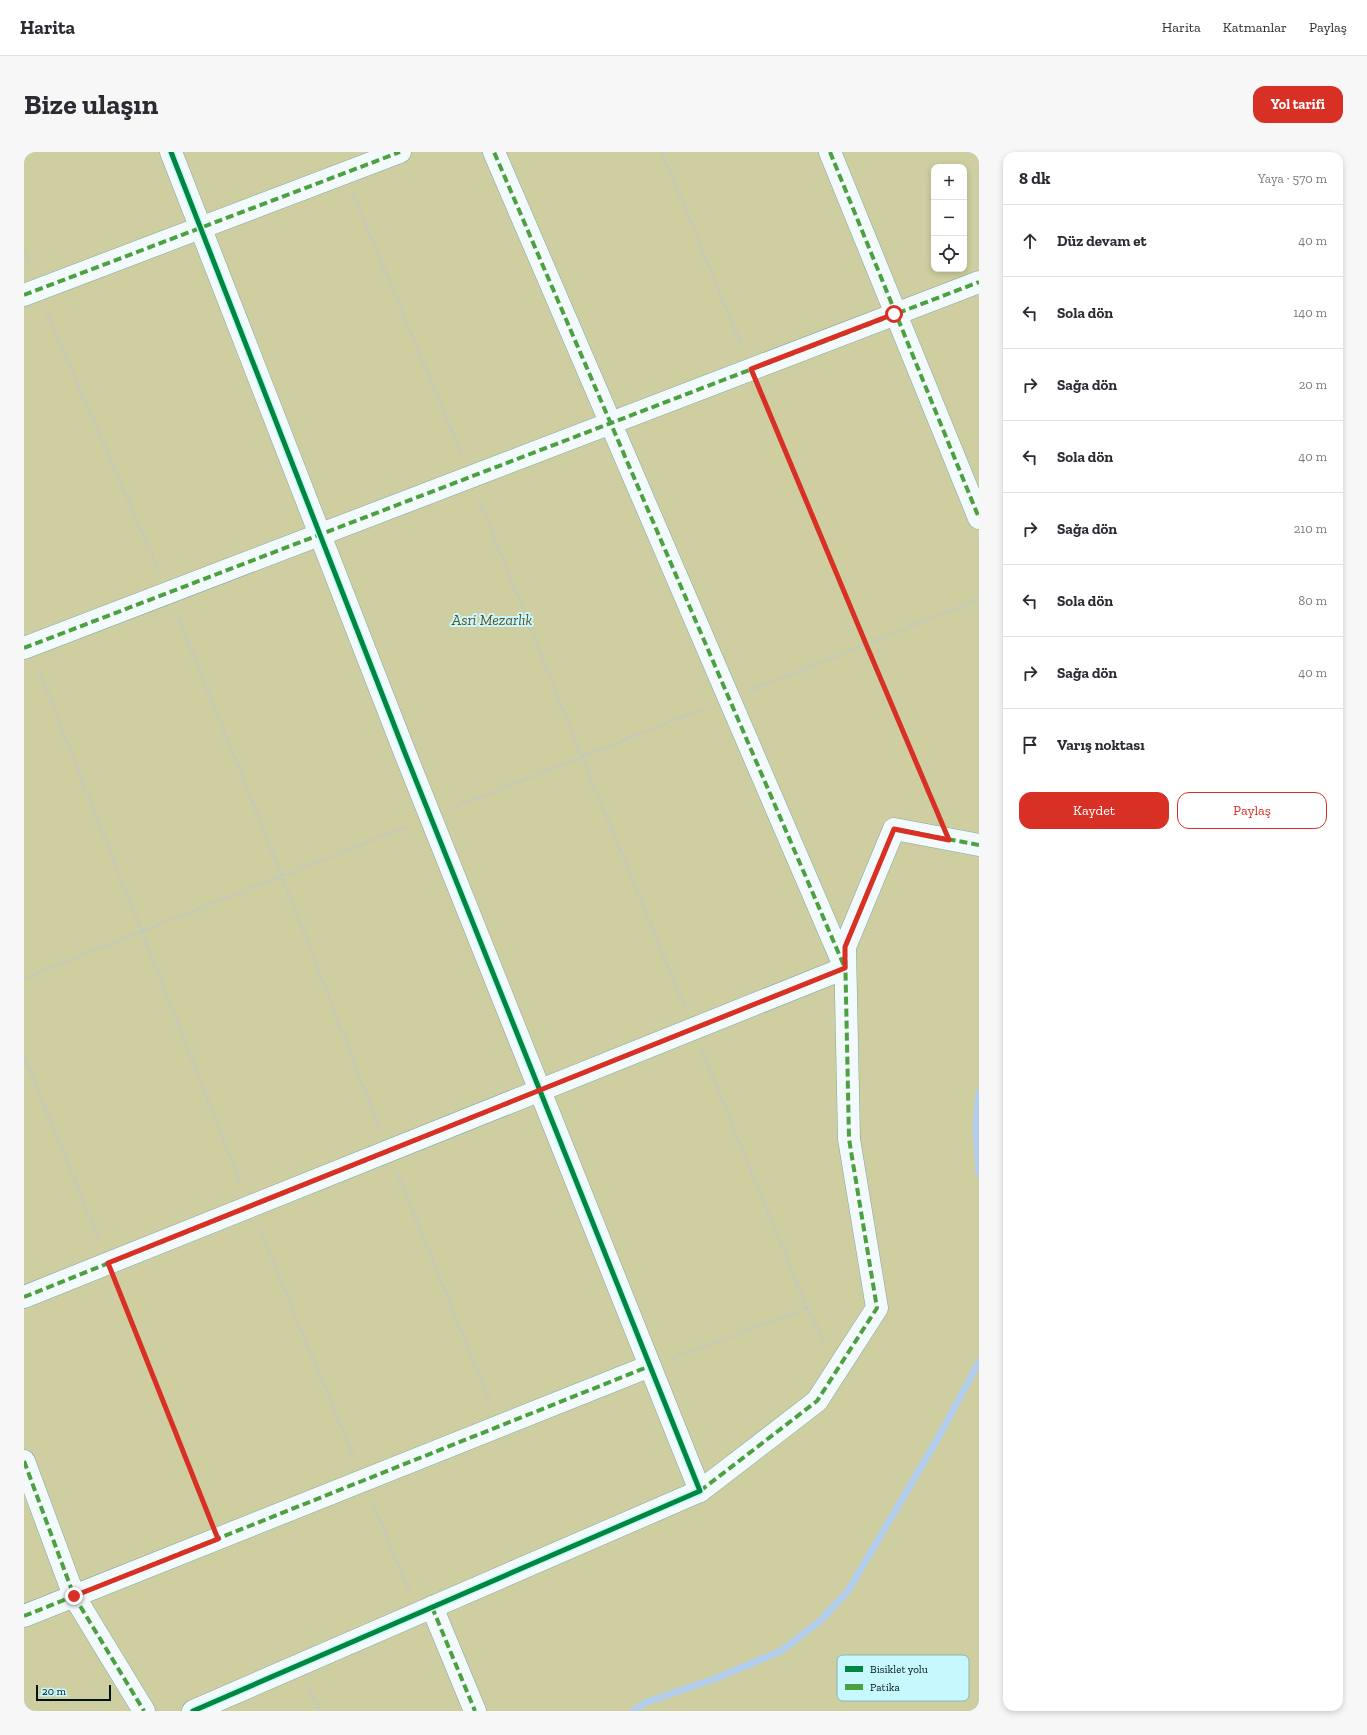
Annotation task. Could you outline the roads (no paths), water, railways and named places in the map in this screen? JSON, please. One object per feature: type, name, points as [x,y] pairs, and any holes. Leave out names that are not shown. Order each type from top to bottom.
[{"type":"street","points":[[171,152],[430,817],[700,1492]]},
{"type":"street","points":[[31,293],[400,152]]},
{"type":"street","points":[[494,152],[845,968]]},
{"type":"street","points":[[830,152],[894,314],[979,518]]},
{"type":"street","points":[[27,647],[979,282]]},
{"type":"street","points":[[193,1711],[700,1492],[817,1401],[877,1308],[849,1140],[845,947],[894,829],[979,845]]},
{"type":"street","points":[[24,1297],[845,968]]},
{"type":"street","points":[[24,1616],[650,1366]]},
{"type":"street","points":[[24,1461],[74,1596],[144,1711]]},
{"type":"street","points":[[425,1610],[475,1711]]},
{"type":"waterway","points":[[979,1093],[976,1126],[979,1173]]},
{"type":"waterway","points":[[633,1711],[647,1702],[717,1678],[781,1651],[820,1621],[848,1591],[938,1438],[979,1362]]},
{"type":"park label","name":"Asri Mezarlık","points":[[492,620]]}]
